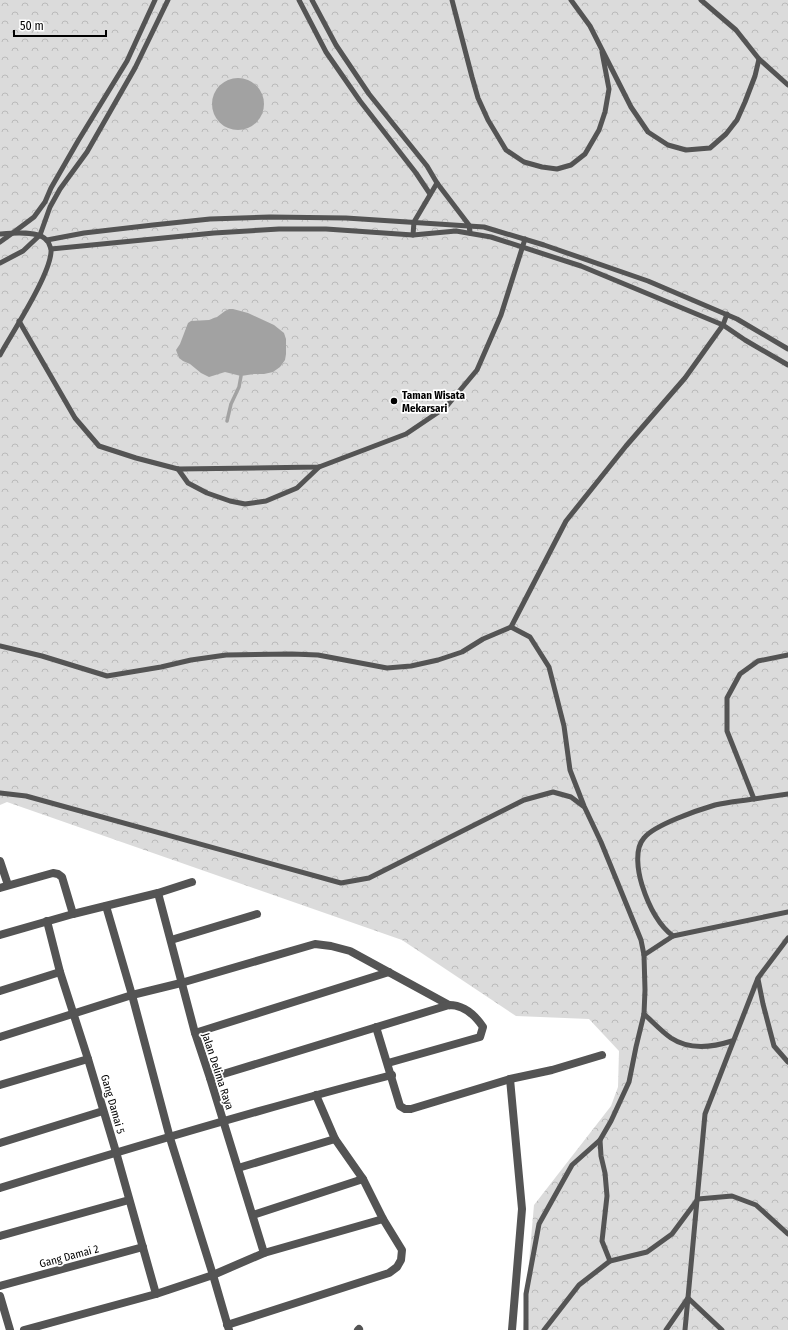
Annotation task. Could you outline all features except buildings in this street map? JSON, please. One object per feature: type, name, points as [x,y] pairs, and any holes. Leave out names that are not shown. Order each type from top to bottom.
[{"type":"street","points":[[0,861],[4,886],[52,873],[58,874],[62,877],[73,914]]},
{"type":"street","points":[[0,934],[158,893],[192,882]]},
{"type":"street","name":"Jalan Delima Raya","points":[[158,893],[195,1033],[264,1253]]},
{"type":"street","points":[[106,906],[132,995],[170,1138],[228,1327],[390,1273],[397,1267],[401,1260],[402,1250],[383,1219],[363,1178],[335,1138],[316,1094]]},
{"type":"street","points":[[171,940],[257,914]]},
{"type":"street","name":"Gang Damai 5","points":[[46,921],[60,972],[116,1152],[156,1294]]},
{"type":"street","points":[[0,1037],[132,995],[181,983],[314,944],[331,946],[350,951],[448,1005]]},
{"type":"street","points":[[0,991],[60,972]]},
{"type":"street","points":[[195,1033],[389,972]]},
{"type":"street","points":[[210,1078],[448,1005],[458,1005],[476,1017],[483,1028],[480,1037],[388,1063]]},
{"type":"street","points":[[376,1027],[400,1106],[405,1109],[510,1079],[552,1070],[602,1055]]},
{"type":"street","points":[[0,1086],[88,1059]]},
{"type":"street","points":[[0,1188],[116,1152],[170,1138],[316,1094],[392,1076]]},
{"type":"street","points":[[510,1079],[522,1209],[512,1330]]},
{"type":"street","points":[[0,1143],[103,1111]]},
{"type":"street","points":[[238,1168],[335,1138]]},
{"type":"street","points":[[253,1215],[363,1178]]},
{"type":"street","points":[[0,1236],[129,1200]]},
{"type":"street","points":[[24,1330],[156,1294],[213,1275],[264,1253],[383,1219]]},
{"type":"street","name":"Gang Damai 2","points":[[0,1286],[143,1247]]},
{"type":"street","points":[[0,1296],[10,1330]]},
{"type":"lane","points":[[0,242],[34,217],[45,202],[51,188],[78,140],[127,61],[155,0]]},
{"type":"lane","points":[[0,263],[23,251],[40,235],[50,207],[60,189],[87,152],[136,68],[168,0]]},
{"type":"lane","points":[[299,0],[326,52],[360,101],[416,173],[430,194]]},
{"type":"lane","points":[[312,0],[336,45],[369,94],[427,166],[437,183],[469,225],[470,233]]},
{"type":"lane","points":[[452,0],[478,98],[488,120],[506,150],[524,162],[557,169],[571,165],[585,154],[599,130],[605,112],[609,89],[602,52]]},
{"type":"lane","points":[[570,0],[590,26],[630,107],[648,132],[668,145],[686,150],[710,148],[726,134],[737,120],[755,76],[759,60]]},
{"type":"lane","points":[[701,0],[736,30],[759,60],[788,85]]},
{"type":"lane","points":[[413,235],[414,222],[437,183]]},
{"type":"lane","points":[[47,240],[84,233],[210,219],[270,217],[346,218],[484,227],[525,239],[648,281],[727,314],[788,349]]},
{"type":"lane","points":[[51,249],[200,234],[279,229],[326,229],[413,235],[456,231],[470,233],[491,237],[581,266],[723,325],[788,364]]},
{"type":"lane","points":[[0,234],[14,232],[40,235],[47,240],[51,249],[50,257],[36,292],[0,355]]},
{"type":"lane","points":[[19,321],[75,418],[99,446],[178,469],[319,467],[406,434],[446,407],[477,370],[502,315],[525,239]]},
{"type":"lane","points":[[0,646],[42,656],[107,676],[226,655],[318,655],[387,668],[411,666],[438,660],[462,652],[483,639],[510,626],[566,521],[626,446],[685,378],[723,325],[727,314]]},
{"type":"lane","points":[[178,469],[188,483],[206,493],[245,504],[266,501],[296,488],[319,467]]},
{"type":"lane","points":[[510,626],[530,637],[549,666],[564,726],[570,770],[641,940],[644,955],[646,990],[644,1014],[629,1082],[611,1121],[600,1140],[572,1165],[539,1224],[526,1294],[526,1330]]},
{"type":"lane","points":[[754,799],[727,731],[727,698],[740,674],[758,662],[788,655]]},
{"type":"lane","points":[[0,793],[26,796],[341,883],[369,878],[524,800],[553,792],[571,796],[584,806]]},
{"type":"lane","points":[[673,936],[664,930],[646,897],[639,874],[637,855],[643,838],[663,824],[707,808],[788,794]]},
{"type":"lane","points":[[644,955],[673,936],[788,912]]},
{"type":"lane","points":[[684,1330],[698,1199],[705,1114],[732,1041],[758,978],[788,938]]},
{"type":"lane","points":[[758,978],[774,1046],[788,1062]]},
{"type":"lane","points":[[644,1014],[671,1038],[692,1046],[720,1044],[732,1041]]},
{"type":"lane","points":[[600,1140],[607,1196],[602,1241],[610,1261]]},
{"type":"lane","points":[[544,1330],[579,1285],[610,1261],[647,1252],[672,1234],[698,1199],[732,1196],[756,1205],[788,1234]]},
{"type":"lane","points":[[666,1330],[688,1298]]},
{"type":"lane","points":[[688,1298],[722,1330]]},
{"type":"green space","name":"Taman Wisata Mekarsari","points":[[0,0],[788,0],[788,1330],[523,1330],[534,1205],[611,1106],[618,1087],[619,1051],[589,1019],[516,1016],[402,940],[7,802],[0,805]]},
{"type":"shaded area","points":[[233,78],[243,78],[257,85],[264,99],[264,109],[257,123],[243,130],[233,130],[223,126],[216,119],[212,109],[212,99],[216,89],[223,82]]},
{"type":"shaded area","points":[[229,309],[248,313],[274,325],[284,333],[286,339],[286,354],[285,360],[280,367],[273,372],[264,374],[241,376],[225,372],[209,377],[179,358],[176,350],[180,344],[188,323],[191,321],[209,320],[217,317]]},
{"type":"waterway","points":[[227,421],[231,404],[239,387],[241,376]]},
{"type":"place","name":"Taman Wisata Mekarsari","points":[[394,401]]}]
